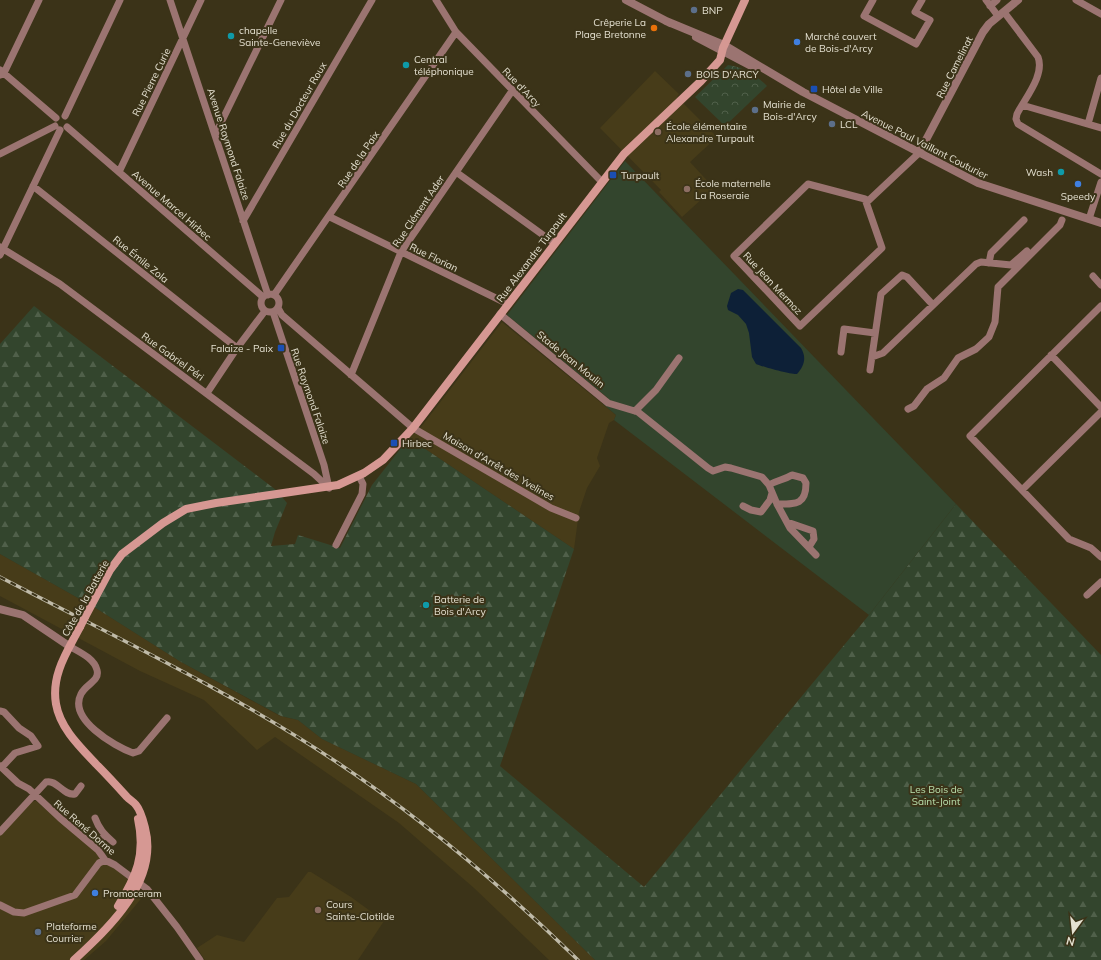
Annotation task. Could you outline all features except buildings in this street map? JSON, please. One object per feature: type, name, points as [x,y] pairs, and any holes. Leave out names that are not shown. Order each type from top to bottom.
[{"type":"main road","points":[[738,16],[745,0]]},
{"type":"main road","points":[[738,16],[750,0]]},
{"type":"main road","name":"Rue Alexandre Turpault","points":[[310,490],[328,488],[359,476],[383,460],[413,428],[624,154],[705,77],[720,60],[723,49],[738,16]]},
{"type":"main road","name":"Côte de la Batterie","points":[[136,882],[146,858],[148,845],[143,820],[136,804],[132,802],[82,749],[60,718],[56,704],[55,689],[59,668],[69,646],[110,570],[122,554],[163,523],[186,509],[216,503],[310,490]]},
{"type":"main road","points":[[68,960],[117,908],[136,882]]},
{"type":"main road","points":[[74,960],[92,944],[121,911],[136,882]]},
{"type":"street","points":[[1,73],[39,0]]},
{"type":"street","points":[[65,116],[120,0]]},
{"type":"street","name":"Avenue Raymond Falaize","points":[[170,0],[269,296]]},
{"type":"street","name":"Rue Pierre Curie","points":[[119,172],[201,0]]},
{"type":"street","points":[[215,135],[281,0]]},
{"type":"street","name":"Rue du Docteur Roux","points":[[244,220],[372,0]]},
{"type":"street","name":"Rue d'Arcy","points":[[436,0],[456,32],[602,182]]},
{"type":"street","name":"Avenue Paul Vaillant Couturier","points":[[626,0],[723,49],[984,186],[1101,223]]},
{"type":"street","points":[[873,0],[864,16],[916,44],[930,20],[915,12],[922,0]]},
{"type":"street","points":[[988,3],[997,0]]},
{"type":"street","name":"Rue Camelinat","points":[[919,153],[983,32],[1018,0]]},
{"type":"street","points":[[1076,0],[1101,14]]},
{"type":"street","points":[[988,3],[1001,14],[1038,57],[1041,63],[1038,75],[1016,119],[1018,124],[1101,174]]},
{"type":"street","name":"Rue de la Paix","points":[[269,296],[330,217],[456,32]]},
{"type":"street","name":"Avenue Marcel Hirbec","points":[[1,73],[59,125],[119,172],[269,296]]},
{"type":"street","points":[[1088,124],[1101,78]]},
{"type":"street","name":"Rue Clément Ader","points":[[351,375],[401,252],[512,91]]},
{"type":"street","points":[[1022,105],[1101,128]]},
{"type":"street","points":[[1,250],[33,186],[59,125],[59,116],[65,116]]},
{"type":"street","points":[[0,154],[69,121],[65,116]]},
{"type":"street","points":[[868,202],[919,153]]},
{"type":"street","points":[[456,172],[554,244]]},
{"type":"street","points":[[1089,219],[1101,182]]},
{"type":"street","name":"Rue Jean Mermoz","points":[[808,184],[865,198],[868,202],[882,248],[800,326],[734,256],[808,184]]},
{"type":"street","name":"Rue Émile Zola","points":[[33,186],[237,348]]},
{"type":"street","points":[[908,410],[914,406],[927,389],[944,378],[958,358],[984,344],[993,329],[998,287],[1060,225],[1065,211]]},
{"type":"street","name":"Rue Florian","points":[[330,217],[508,304]]},
{"type":"street","points":[[989,263],[991,253],[1024,220]]},
{"type":"street","points":[[872,357],[883,353],[976,264],[982,262],[1012,265],[1056,223],[1062,220]]},
{"type":"street","name":"Rue Gabriel Péri","points":[[1,250],[60,284],[314,474],[328,488]]},
{"type":"street","points":[[870,370],[880,294],[902,276],[907,277],[934,304]]},
{"type":"street","points":[[1093,276],[1101,285]]},
{"type":"street","points":[[207,393],[237,348],[272,310],[278,300],[269,296],[261,304],[272,310],[282,315],[413,428]]},
{"type":"street","points":[[1101,306],[970,436],[1069,538],[1091,548],[1101,557]]},
{"type":"street","name":"Rue Raymond Falaize","points":[[272,310],[324,465],[328,488]]},
{"type":"street","name":"Stade Jean Moulin","points":[[500,314],[608,402],[635,411],[708,468],[713,471],[725,467],[731,468],[762,477],[769,485]]},
{"type":"street","points":[[841,352],[844,329],[875,333]]},
{"type":"street","points":[[1051,355],[1101,406]]},
{"type":"street","points":[[635,411],[656,390],[679,358]]},
{"type":"street","points":[[1022,490],[1101,412]]},
{"type":"street","name":"Maison d'Arrêt des Yvelines","points":[[413,428],[551,508],[576,518]]},
{"type":"street","points":[[336,545],[362,494],[363,484],[359,476]]},
{"type":"street","points":[[777,504],[801,502],[805,497],[806,483],[803,478],[792,476],[786,479],[776,480],[769,485],[777,504],[786,522],[816,555]]},
{"type":"street","points":[[743,506],[751,510],[761,512],[770,500],[772,492]]},
{"type":"street","points":[[786,522],[813,531],[814,539],[809,547]]},
{"type":"street","points":[[1087,595],[1101,582]]},
{"type":"street","points":[[0,609],[23,615],[95,664],[98,671],[96,679],[81,694],[78,704],[83,717],[101,736],[133,753],[138,751],[167,718]]},
{"type":"street","points":[[0,711],[4,712],[19,728],[30,736],[38,746],[15,753],[1,767]]},
{"type":"street","name":"Rue René Dorme","points":[[1,767],[95,847],[102,854],[105,860],[115,864],[136,882],[147,889],[177,927],[200,960]]},
{"type":"street","points":[[0,832],[34,794],[49,781],[71,795],[75,794],[81,786]]},
{"type":"street","points":[[95,818],[98,826],[113,842]]},
{"type":"street","points":[[95,847],[105,835]]},
{"type":"street","points":[[0,905],[14,912],[24,913],[75,895],[99,863],[105,860]]},
{"type":"shaded area","name":"École élémentaire Alexandre Turpault","points":[[655,71],[679,94],[677,97],[717,137],[690,162],[714,188],[682,217],[659,192],[661,190],[600,128]]},
{"type":"shaded area","points":[[502,322],[616,415],[614,420],[609,423],[597,458],[600,466],[587,488],[579,512],[574,549],[409,438],[421,427]]},
{"type":"shaded area","points":[[0,554],[94,607],[181,662],[280,716],[298,720],[322,739],[416,784],[595,960],[549,960],[474,888],[399,823],[275,737],[257,750],[204,700],[140,671],[0,596]]},
{"type":"shaded area","points":[[36,801],[145,894],[106,941],[84,960],[0,960],[0,836],[30,802]]},
{"type":"shaded area","name":"Cours Sainte-Clotilde","points":[[308,872],[311,872],[351,897],[384,921],[358,960],[205,960],[197,948],[217,935],[244,942],[277,898],[289,897]]},
{"type":"green space","points":[[728,65],[749,72],[767,86],[725,126],[695,97]]},
{"type":"green space","points":[[625,161],[956,504],[869,615],[614,420],[616,415],[603,404],[608,398],[507,315]]},
{"type":"green space","name":"Les Bois de Saint-Joint","points":[[34,306],[276,490],[287,503],[271,546],[295,544],[298,535],[340,548],[372,485],[409,438],[574,549],[500,766],[644,887],[869,615],[956,504],[1101,655],[1101,960],[595,960],[416,784],[322,739],[298,720],[281,716],[181,662],[94,607],[0,554],[0,344]]},
{"type":"water","points":[[738,289],[743,290],[801,348],[804,355],[804,362],[797,374],[783,372],[756,364],[752,357],[749,333],[746,324],[738,315],[728,310],[727,306],[731,293]]},
{"type":"railway","points":[[0,577],[212,687],[295,735],[335,761],[368,783],[431,830],[521,906],[578,960]]},
{"type":"place","name":"BNP","points":[[694,10]]},
{"type":"place","name":"Crêperie La Plage Bretonne","points":[[654,28]]},
{"type":"place","name":"chapelle Sainte-Geneviève","points":[[231,36]]},
{"type":"place","name":"Marché couvert de Bois-d'Arcy","points":[[797,42]]},
{"type":"place","name":"Central téléphonique","points":[[406,65]]},
{"type":"place","name":"BOIS D'ARCY","points":[[688,74]]},
{"type":"place","name":"Hôtel de Ville","points":[[814,89]]},
{"type":"place","name":"Mairie de Bois-d'Arcy","points":[[755,110]]},
{"type":"place","name":"LCL","points":[[832,124]]},
{"type":"place","name":"École élémentaire Alexandre Turpault","points":[[658,132]]},
{"type":"place","name":"Wash","points":[[1061,172]]},
{"type":"place","name":"Turpault","points":[[613,175]]},
{"type":"place","name":"Speedy","points":[[1078,184]]},
{"type":"place","name":"École maternelle La Roseraie","points":[[687,189]]},
{"type":"place","name":"Falaize - Paix","points":[[281,348]]},
{"type":"place","name":"Hirbec","points":[[394,443]]},
{"type":"place","name":"Batterie de Bois d'Arcy","points":[[426,605]]},
{"type":"place","name":"Promoceram","points":[[95,893]]},
{"type":"place","name":"Cours Sainte-Clotilde","points":[[318,910]]},
{"type":"place","name":"Plateforme Courrier","points":[[38,932]]}]
